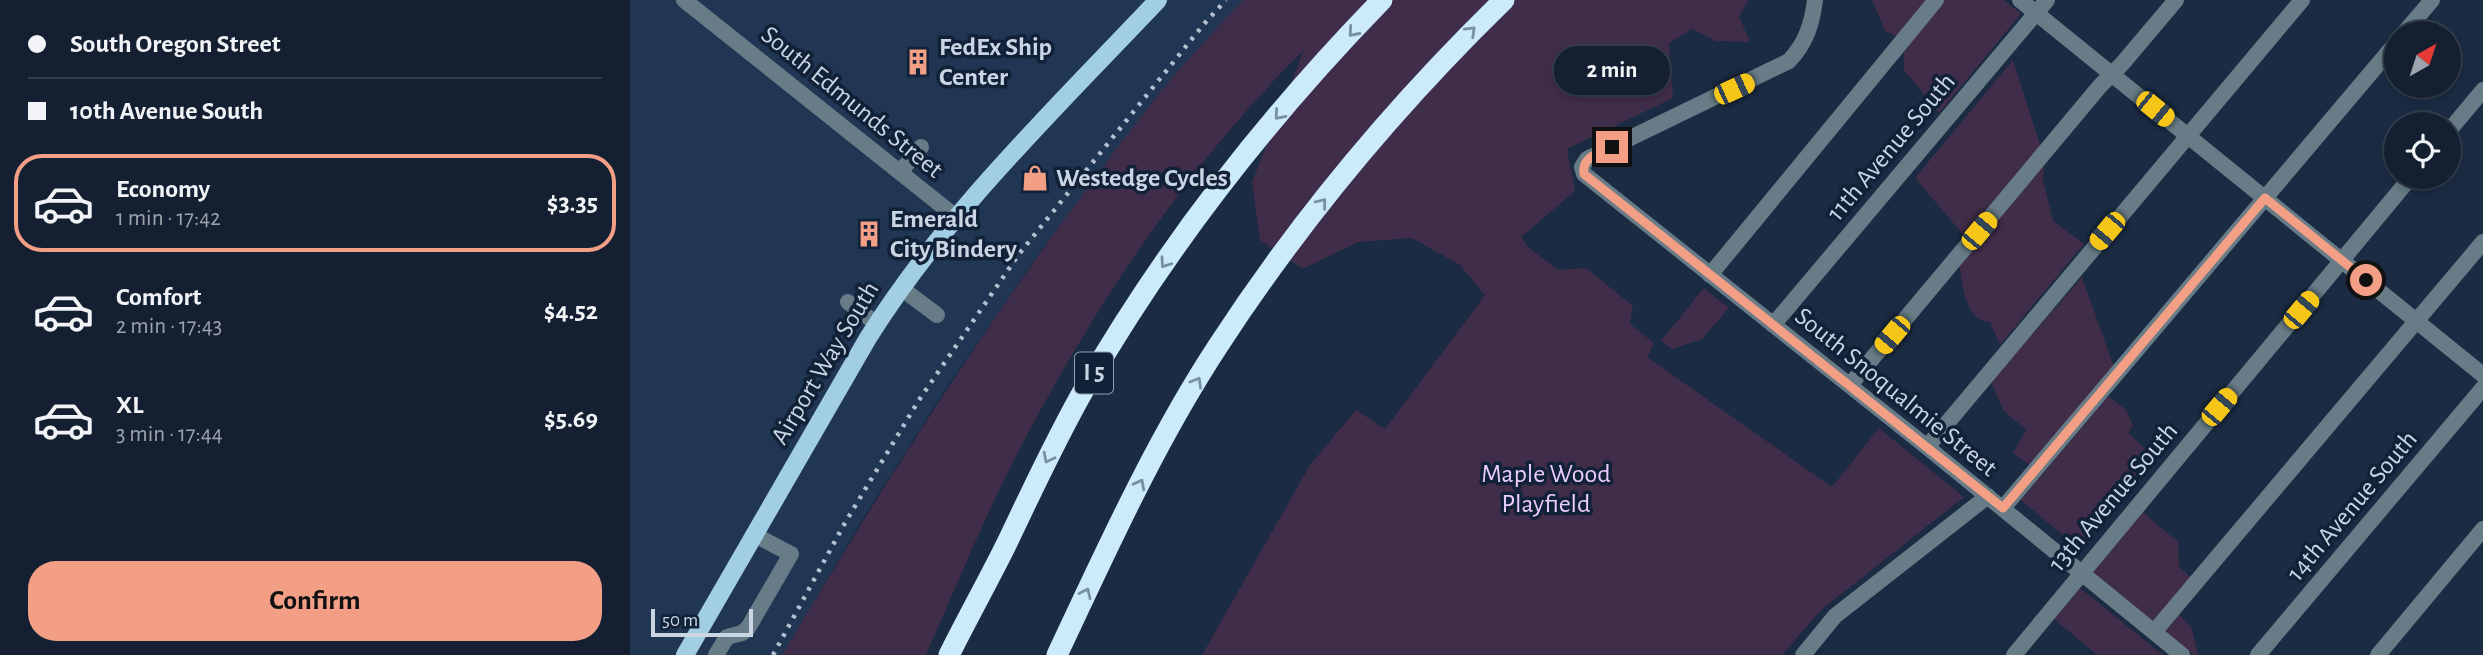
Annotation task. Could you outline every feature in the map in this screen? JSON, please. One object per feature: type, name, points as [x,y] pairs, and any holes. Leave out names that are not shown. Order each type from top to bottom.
[{"type":"highway","name":"I 5","points":[[964,655],[1004,550],[1046,460],[1144,293],[1204,208],[1251,148],[1382,0]]},
{"type":"highway","points":[[1057,655],[1117,528],[1217,347],[1280,257],[1366,146],[1452,50],[1504,0]]},
{"type":"highway","points":[[948,655],[1004,550]]},
{"type":"main road","name":"Airport Way South","points":[[685,655],[877,324],[901,288],[956,217],[1158,0]]},
{"type":"street","name":"South Edmunds Street","points":[[684,0],[956,217]]},
{"type":"street","name":"South Snoqualmie Street","points":[[1815,0],[1813,19],[1805,41],[1789,61],[1587,159],[1583,167],[1584,174],[2003,508],[2182,655]]},
{"type":"street","points":[[1710,275],[1936,0]]},
{"type":"street","points":[[2020,0],[2483,375]]},
{"type":"street","name":"11th Avenue South","points":[[1773,325],[2047,0]]},
{"type":"street","points":[[1850,385],[2176,0]]},
{"type":"street","points":[[1927,447],[2302,0]]},
{"type":"street","points":[[2414,21],[2432,0]]},
{"type":"street","points":[[2003,508],[2384,57]]},
{"type":"street","points":[[2461,116],[2483,90]]},
{"type":"street","points":[[900,172],[921,147]]},
{"type":"street","name":"13th Avenue South","points":[[2014,655],[2402,189]]},
{"type":"street","points":[[2154,632],[2483,242]]},
{"type":"street","points":[[901,288],[937,315]]},
{"type":"street","points":[[848,302],[877,324]]},
{"type":"street","name":"14th Avenue South","points":[[2258,655],[2483,388]]},
{"type":"street","points":[[1803,655],[1835,616],[1988,496]]},
{"type":"street","points":[[2378,655],[2483,529]]},
{"type":"street","points":[[716,655],[727,637],[742,633],[748,628],[791,554],[752,540]]},
{"type":"shaded area","points":[[630,0],[1244,0],[1155,98],[1037,256],[945,390],[862,520],[782,655],[630,655]]},
{"type":"green space","name":"Maple Wood Playfield","points":[[1244,0],[1749,0],[1739,16],[1750,42],[1716,41],[1692,29],[1669,43],[1673,98],[1567,149],[1575,191],[1521,237],[1528,247],[1558,270],[1586,268],[1633,306],[1630,324],[1654,343],[1647,357],[1832,487],[1879,428],[1964,497],[1821,610],[1782,655],[1202,655],[1310,465],[1356,410],[1385,429],[1485,295],[1460,265],[1412,238],[1358,242],[1303,269],[1260,240],[1252,182],[1304,50],[1223,138],[1186,185],[1150,233],[1085,334],[1012,464],[926,655],[782,655],[913,441],[1006,302],[1103,167],[1164,88]]},
{"type":"green space","points":[[1872,0],[1929,0],[1898,37],[1885,31]]},
{"type":"green space","points":[[1944,0],[2004,0],[2021,14],[1939,113],[1904,70],[1904,47]]},
{"type":"green space","points":[[2013,60],[2042,151],[1967,239],[1915,178]]},
{"type":"green space","points":[[2044,160],[2043,181],[2053,221],[2084,244],[2000,345],[1990,322],[1981,320],[1970,308],[1959,264]]},
{"type":"green space","points":[[2082,277],[2115,370],[2031,466],[2013,453],[2026,430],[2003,410],[1991,382]]},
{"type":"green space","points":[[1704,288],[1729,308],[1702,339],[1672,349],[1661,341]]},
{"type":"green space","points":[[2108,396],[2126,410],[2133,425],[2128,433],[2153,456],[2078,548],[2021,500]]},
{"type":"green space","points":[[2139,509],[2178,542],[2179,566],[2191,578],[2154,624],[2090,570]]},
{"type":"green space","points":[[2080,588],[2163,655],[2097,655],[2054,619]]},
{"type":"green space","points":[[2175,611],[2191,626],[2198,655],[2193,655],[2162,629]]},
{"type":"railway","points":[[773,655],[846,521],[919,400],[1019,254],[1226,0]]},
{"type":"place","name":"FedEx Ship Center","points":[[918,62]]},
{"type":"place","name":"Westedge Cycles","points":[[1035,178]]},
{"type":"place","name":"Emerald City Bindery","points":[[869,234]]},
{"type":"route","points":[[1612,147],[1587,159],[1583,167],[1584,174],[2003,508],[2265,198],[2366,280]]}]
